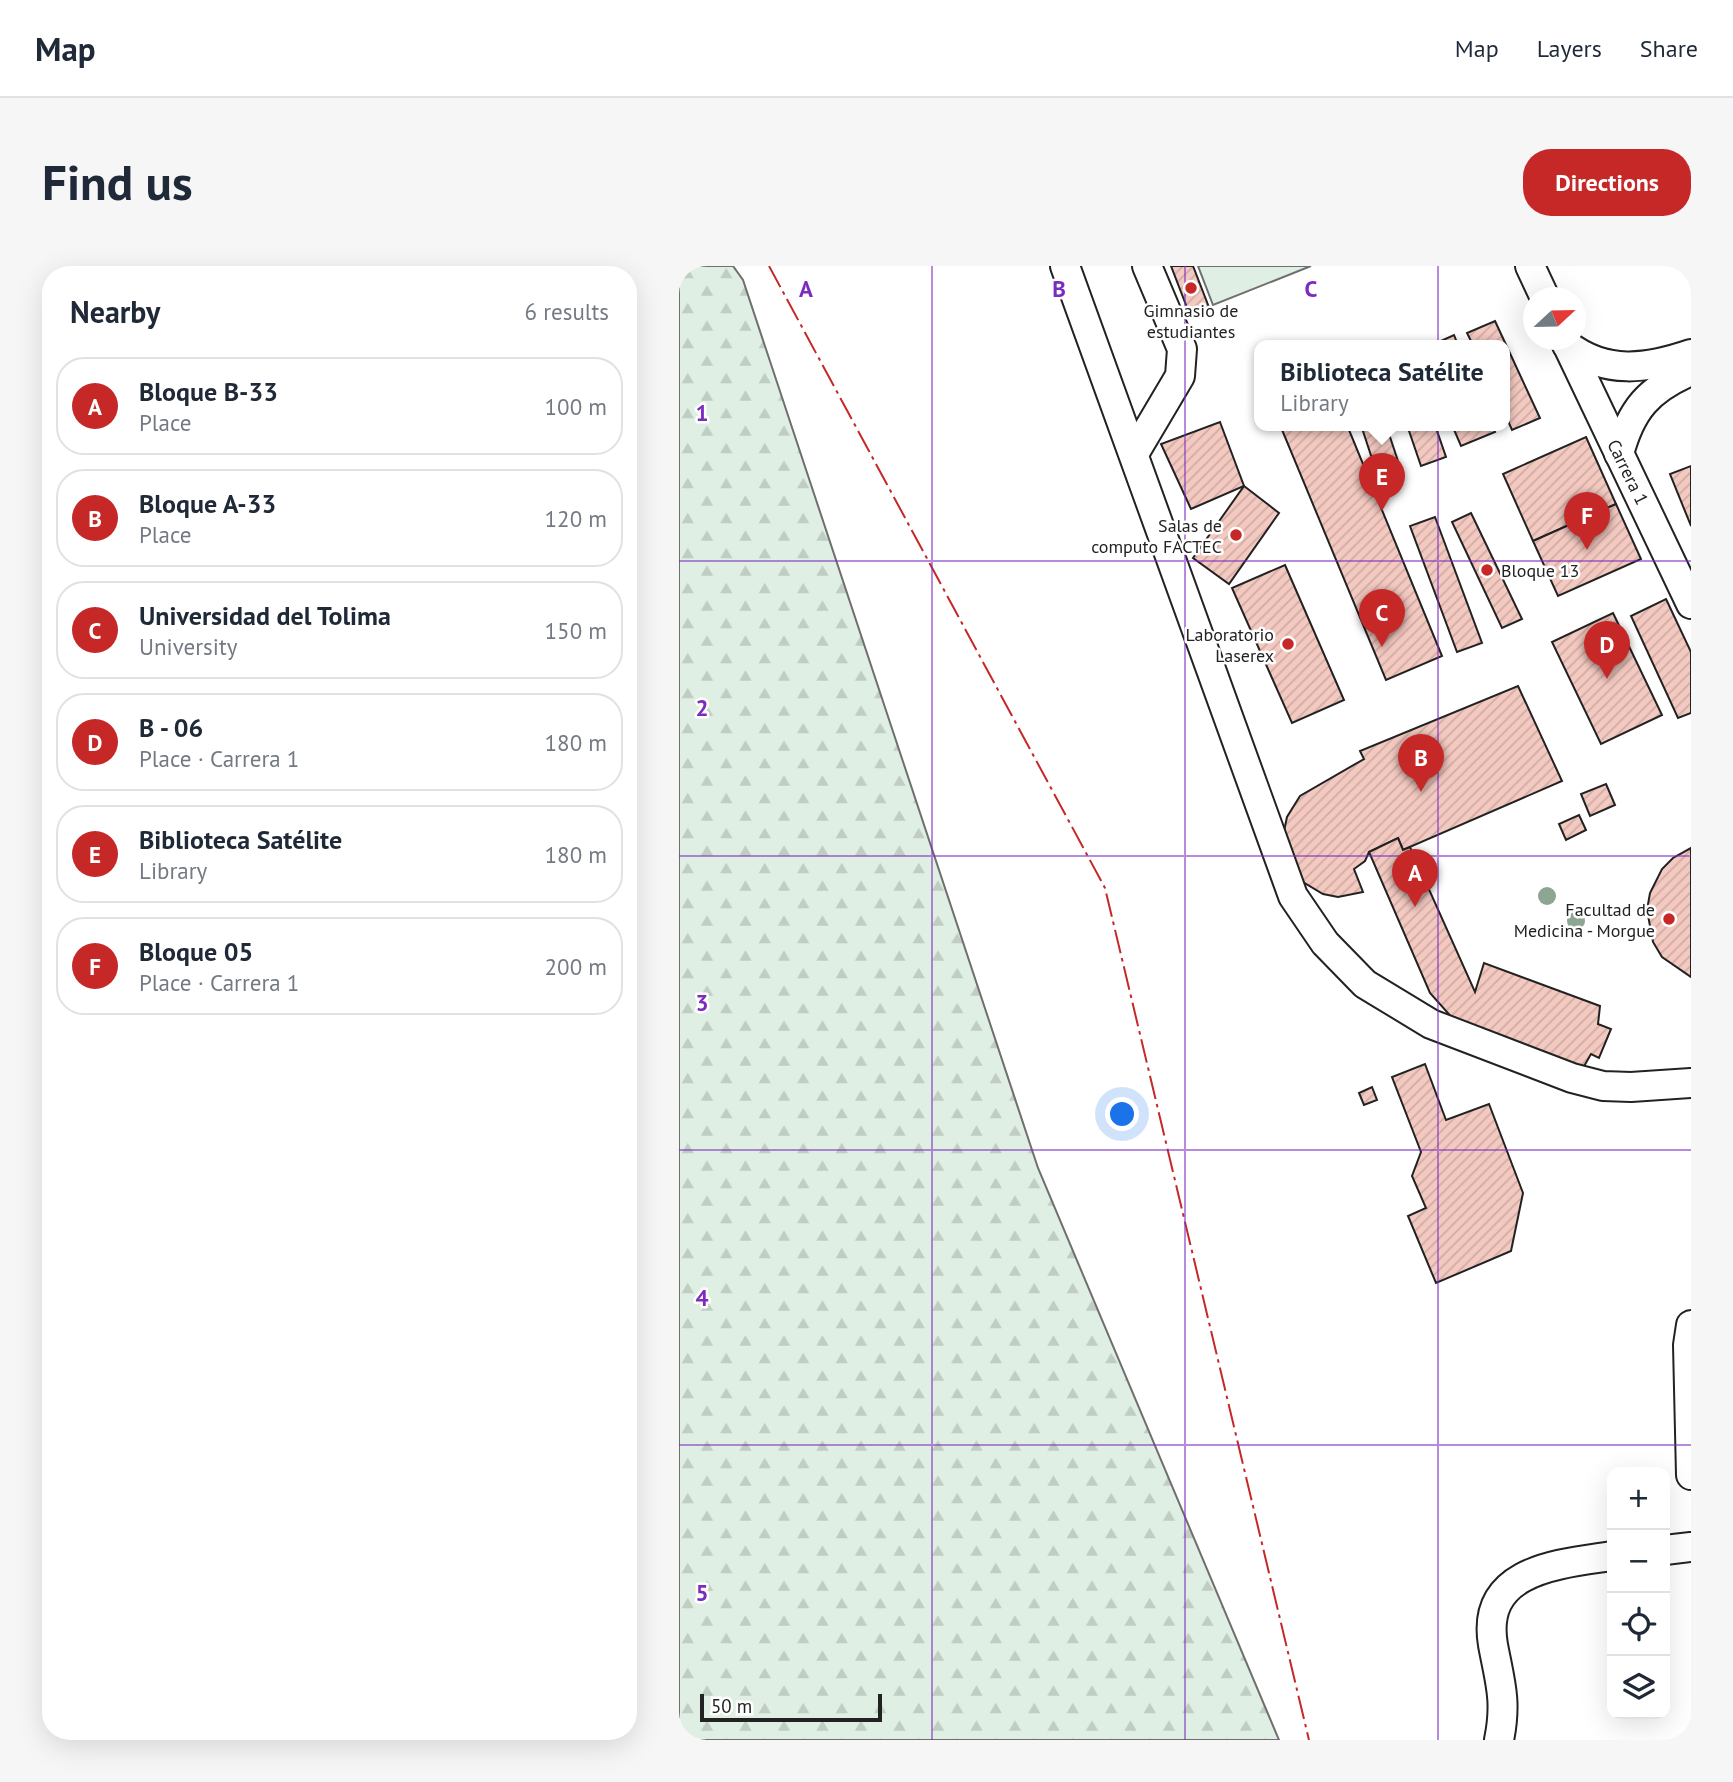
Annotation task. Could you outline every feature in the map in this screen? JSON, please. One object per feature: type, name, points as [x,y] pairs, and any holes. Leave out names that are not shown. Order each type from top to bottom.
[{"type":"street","points":[[1065,266],[1135,452],[1293,896],[1325,943],[1365,984],[1431,1024],[1603,1086],[1653,1087],[1691,1083]]},
{"type":"street","points":[[1135,452],[1180,376],[1182,349],[1147,266]]},
{"type":"street","points":[[1530,266],[1540,287]]},
{"type":"street","name":"Carrera 1","points":[[1570,350],[1691,604]]},
{"type":"street","points":[[1575,350],[1581,356],[1597,362],[1632,368],[1658,365],[1691,354]]},
{"type":"street","points":[[1619,454],[1626,431],[1648,397],[1665,382],[1691,371]]},
{"type":"street","points":[[1691,1325],[1688,1345],[1691,1475]]},
{"type":"street","points":[[1670,1549],[1691,1547]]},
{"type":"street","points":[[1499,1740],[1505,1711],[1502,1678],[1492,1642],[1495,1613],[1503,1591],[1518,1577],[1562,1564],[1607,1557]]},
{"type":"green space","points":[[679,266],[733,266],[743,280],[1038,1168],[1279,1740],[679,1740]]},
{"type":"green space","points":[[1198,266],[1311,266],[1213,305]]},
{"type":"building","name":"Gimnasio de estudiantes","points":[[1171,266],[1193,266],[1210,310],[1191,318]]},
{"type":"building","points":[[1495,321],[1504,340],[1470,340],[1467,333]]},
{"type":"building","points":[[1454,335],[1456,340],[1443,340]]},
{"type":"building","points":[[1510,353],[1540,418],[1512,430],[1510,425]]},
{"type":"building","points":[[1220,422],[1244,486],[1191,509],[1161,444]]},
{"type":"building","points":[[1282,431],[1349,431],[1442,656],[1386,680]]},
{"type":"building","points":[[1363,431],[1388,431],[1403,476],[1380,483]]},
{"type":"building","points":[[1409,431],[1437,431],[1446,457],[1421,466]]},
{"type":"building","points":[[1455,431],[1495,431],[1495,432],[1461,446]]},
{"type":"building","points":[[1586,437],[1616,504],[1533,541],[1503,474]]},
{"type":"building","points":[[1691,466],[1691,526],[1670,474]]},
{"type":"building","name":"Salas de computo FACTEC","points":[[1244,486],[1279,513],[1229,584],[1193,558]]},
{"type":"building","points":[[1616,504],[1641,559],[1558,596],[1533,541]]},
{"type":"building","name":"Bloque 13","points":[[1471,513],[1522,619],[1502,628],[1452,522]]},
{"type":"building","points":[[1435,517],[1482,643],[1457,652],[1410,526]]},
{"type":"building","name":"Laboratorio Laserex","points":[[1285,565],[1344,700],[1292,723],[1232,588]]},
{"type":"building","points":[[1666,599],[1691,652],[1691,713],[1678,718],[1631,616]]},
{"type":"building","points":[[1613,613],[1662,715],[1601,744],[1552,642]]},
{"type":"building","points":[[1518,686],[1562,781],[1403,850],[1398,838],[1369,852],[1365,861],[1354,869],[1363,892],[1338,897],[1323,894],[1303,882],[1284,831],[1287,817],[1300,796],[1364,759],[1360,751]]},
{"type":"building","points":[[1606,784],[1615,805],[1590,816],[1581,794]]},
{"type":"building","points":[[1579,815],[1586,830],[1566,840],[1559,824]]},
{"type":"building","points":[[1398,838],[1403,850],[1410,847],[1475,992],[1484,963],[1600,1006],[1598,1024],[1611,1029],[1599,1058],[1591,1054],[1583,1068],[1455,1021],[1430,993],[1369,852]]},
{"type":"building","name":"Facultad de Medicina - Morgue","points":[[1691,848],[1691,977],[1662,957],[1653,942],[1647,910],[1650,893],[1662,869],[1673,858]]},
{"type":"building","points":[[1425,1064],[1446,1120],[1489,1104],[1523,1193],[1511,1251],[1436,1283],[1408,1216],[1426,1208],[1412,1176],[1421,1152],[1392,1077]]},
{"type":"building","points":[[1372,1087],[1377,1100],[1364,1105],[1359,1093]]},
{"type":"power","points":[[769,266],[1105,888],[1309,1740]]},
{"type":"place","name":"Gimnasio de estudiantes","points":[[1191,288]]},
{"type":"place","name":"Biblioteca Satélite","points":[[1382,511]]},
{"type":"place","name":"Salas de computo FACTEC","points":[[1236,535]]},
{"type":"place","name":"Bloque 05","points":[[1587,550]]},
{"type":"place","name":"Bloque 13","points":[[1487,570]]},
{"type":"place","name":"Laboratorio Laserex","points":[[1288,644]]},
{"type":"place","name":"Universidad del Tolima","points":[[1382,647]]},
{"type":"place","name":"B - 06","points":[[1607,679]]},
{"type":"place","name":"Bloque A-33","points":[[1421,792]]},
{"type":"place","name":"Bloque B-33","points":[[1415,907]]},
{"type":"place","name":"Facultad de Medicina - Morgue","points":[[1669,919]]}]
